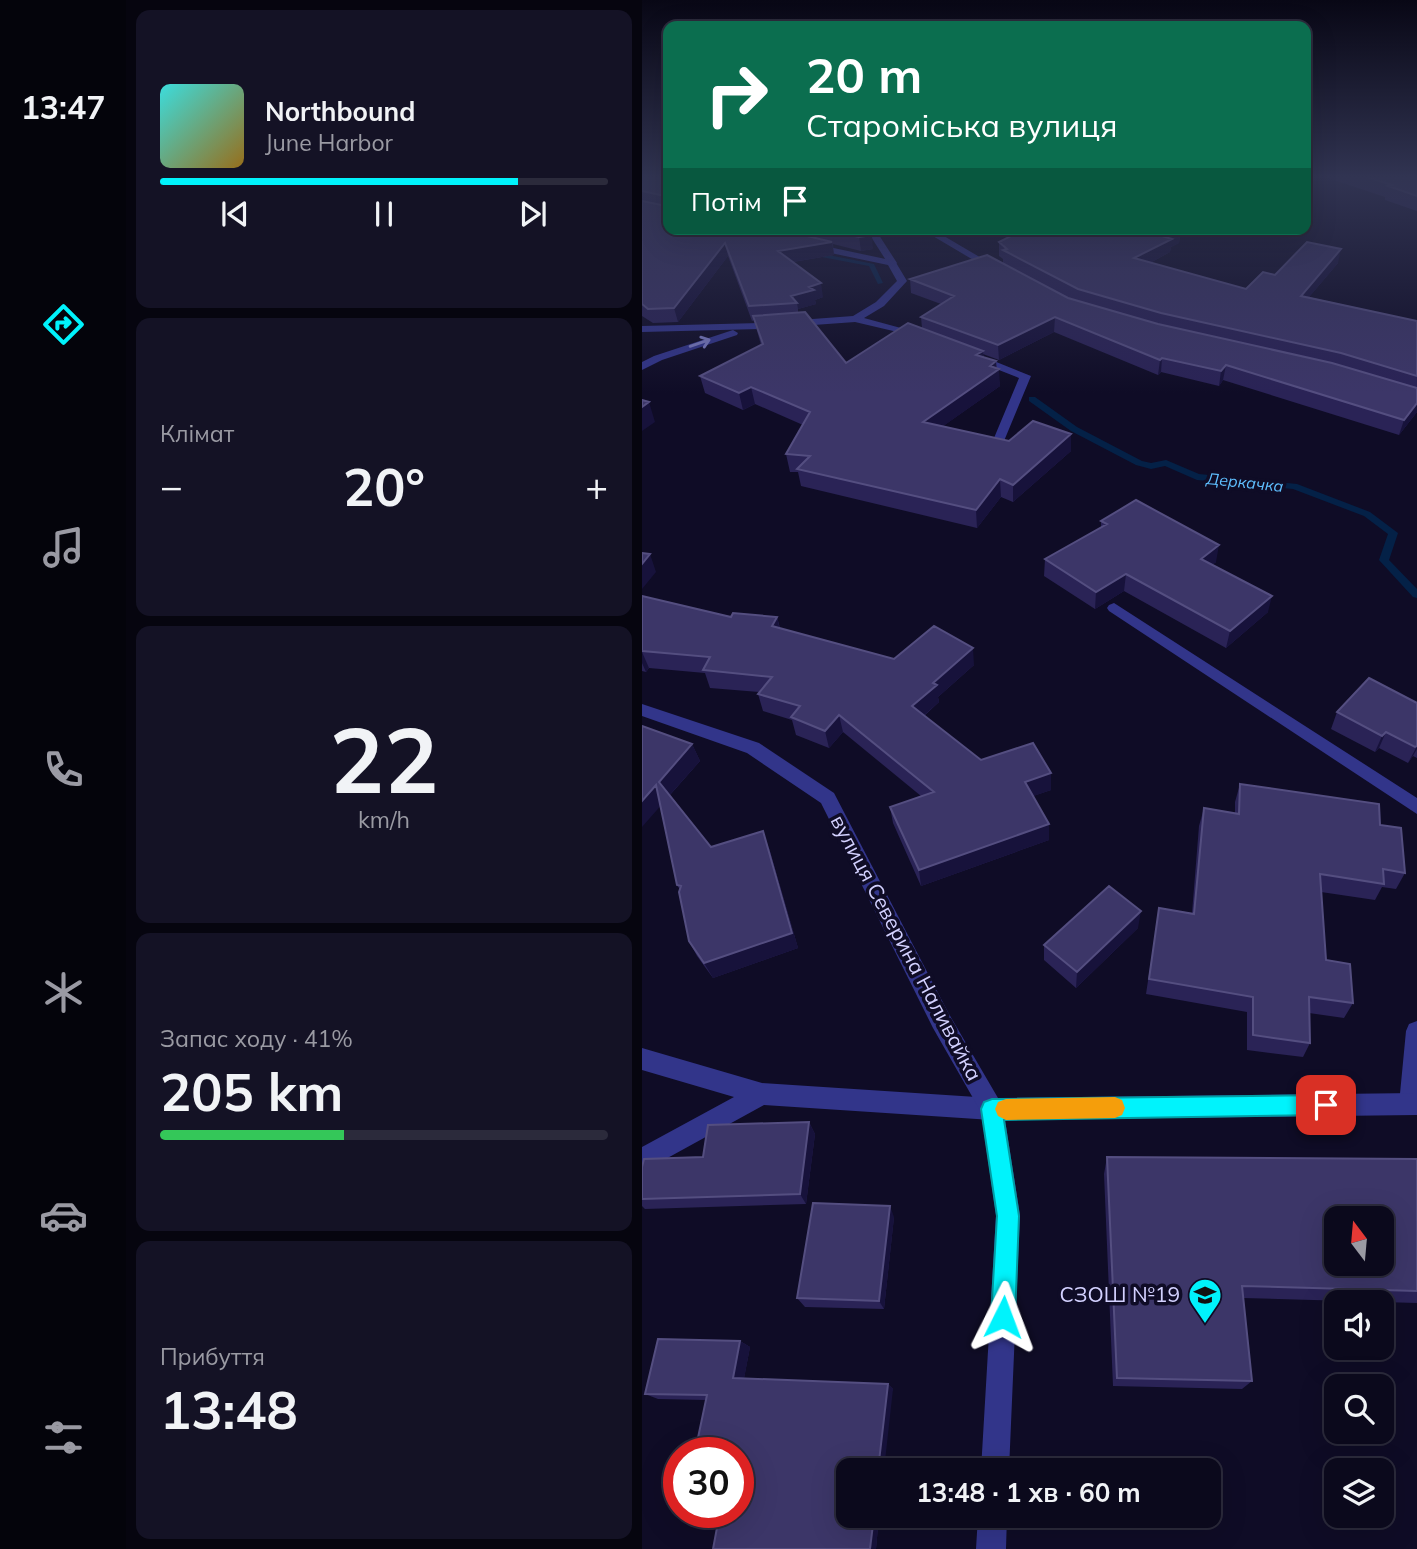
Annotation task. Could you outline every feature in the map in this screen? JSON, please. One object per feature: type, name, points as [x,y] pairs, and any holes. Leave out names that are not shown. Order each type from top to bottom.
[{"type":"street","points":[[827,249],[892,263]]},
{"type":"street","points":[[855,319],[880,304],[902,281],[883,249]]},
{"type":"street","points":[[961,249],[1005,274]]},
{"type":"street","points":[[642,329],[760,326],[855,319],[925,338]]},
{"type":"street","points":[[642,367],[658,358],[760,326]]},
{"type":"street","points":[[962,353],[1025,376],[1000,438]]},
{"type":"street","points":[[1114,608],[1417,807]]},
{"type":"street","name":"вулиця Северина Наливайка","points":[[642,710],[753,748],[829,798],[941,1021],[992,1109],[1008,1216],[996,1458]]},
{"type":"street","points":[[642,1059],[762,1094],[992,1109],[1413,1104],[1417,1031]]},
{"type":"street","points":[[642,1160],[762,1094]]},
{"type":"street","points":[[991,1549],[992,1528]]},
{"type":"building","points":[[642,249],[720,249],[674,308],[648,309],[642,304]]},
{"type":"building","points":[[727,249],[788,249],[778,251],[821,283],[809,287],[814,290],[791,296],[797,303],[749,306]]},
{"type":"building","points":[[1151,249],[1134,258],[1246,289],[1263,272],[1275,275],[1300,249],[1341,249],[1301,296],[1417,321],[1417,376],[1341,353],[1161,313],[1078,289],[1003,250]]},
{"type":"building","points":[[987,255],[1068,298],[1158,324],[1332,363],[1417,388],[1417,403],[1404,420],[1226,365],[1221,371],[1162,358],[1160,360],[1055,317],[998,345],[921,317],[954,296],[910,279]]},
{"type":"building","points":[[805,312],[846,363],[908,323],[983,351],[976,355],[996,361],[990,366],[999,369],[923,422],[1009,441],[1033,421],[1071,434],[1013,485],[1000,479],[976,510],[797,469],[810,456],[786,454],[810,412],[751,387],[739,393],[700,376],[763,344],[753,316]]},
{"type":"building","points":[[1136,500],[1219,545],[1201,559],[1272,596],[1230,631],[1126,574],[1096,592],[1045,559],[1107,524],[1101,521]]},
{"type":"building","points":[[642,553],[650,554],[642,564]]},
{"type":"building","points":[[642,596],[731,617],[733,613],[777,617],[772,626],[894,659],[934,626],[973,648],[933,683],[937,685],[912,706],[981,760],[1033,743],[1051,773],[1025,782],[1049,824],[919,870],[890,807],[934,792],[839,715],[825,731],[791,717],[800,706],[758,694],[772,677],[703,670],[710,657],[642,651]]},
{"type":"building","points":[[1369,678],[1417,703],[1417,746],[1386,732],[1382,736],[1337,712]]},
{"type":"building","points":[[642,726],[692,744],[659,782],[711,847],[763,831],[792,933],[704,963],[689,941],[679,892],[681,886],[677,885],[656,785],[642,801]]},
{"type":"building","points":[[1240,784],[1379,804],[1380,825],[1401,828],[1405,873],[1383,869],[1384,884],[1320,874],[1326,960],[1350,964],[1353,1003],[1309,997],[1310,1043],[1253,1035],[1253,997],[1149,979],[1159,908],[1194,914],[1204,808],[1239,814]]},
{"type":"building","points":[[1109,886],[1141,911],[1077,972],[1044,945]]},
{"type":"building","points":[[809,1122],[800,1194],[642,1199],[644,1159],[703,1157],[708,1125]]},
{"type":"building","points":[[1107,1157],[1417,1159],[1417,1291],[1242,1286],[1252,1381],[1117,1378]]},
{"type":"building","points":[[813,1203],[890,1206],[879,1301],[797,1298]]},
{"type":"building","points":[[658,1339],[740,1341],[733,1378],[888,1384],[879,1458],[836,1458],[836,1528],[873,1528],[870,1549],[713,1549],[717,1528],[754,1528],[754,1437],[698,1437],[707,1395],[645,1394]]},
{"type":"waterway","name":"Деркачка","points":[[813,254],[872,265],[880,283]]},
{"type":"waterway","name":"Деркачка","points":[[1032,399],[1074,429],[1139,463],[1151,466],[1166,463],[1197,477],[1294,486],[1367,514],[1393,533],[1384,560],[1417,595]]},
{"type":"slow traffic","points":[[1006,1109],[1115,1108]]},
{"type":"place","name":"СЗОШ №19","points":[[1205,1325]]},
{"type":"route","points":[[1003,1317],[1008,1216],[992,1109],[1326,1105]]}]
